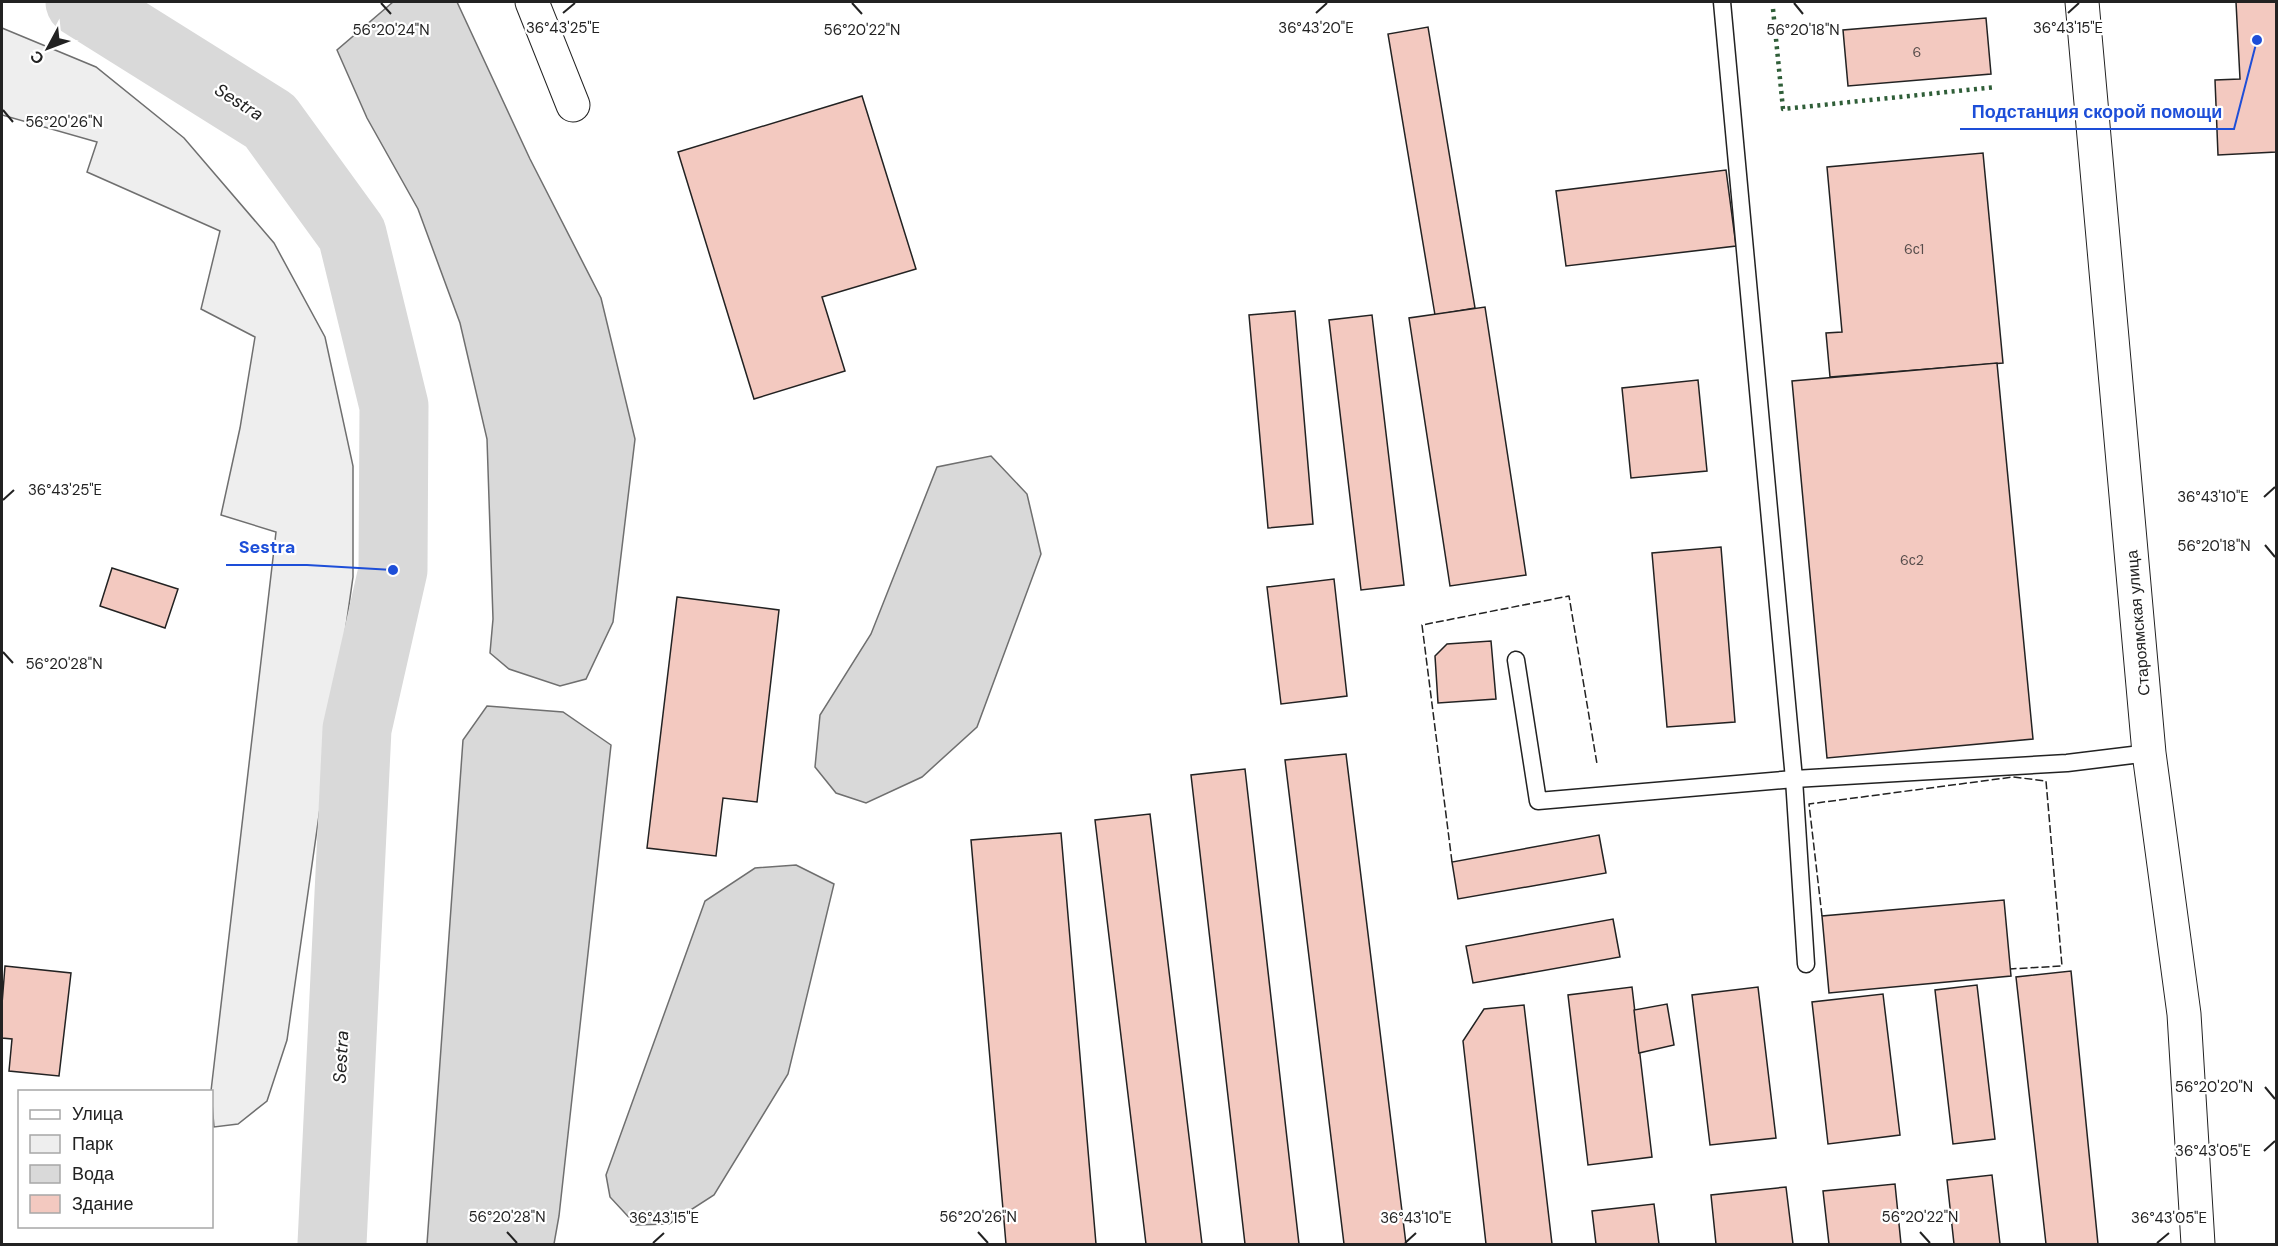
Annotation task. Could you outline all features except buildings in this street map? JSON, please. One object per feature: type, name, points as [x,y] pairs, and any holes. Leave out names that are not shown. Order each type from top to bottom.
[{"type":"street","points":[[532,2],[573,105]]},
{"type":"street","name":"Староямская улица","points":[[2082,2],[2150,753],[2184,1014],[2198,1245]]},
{"type":"lane","points":[[1722,2],[1794,779],[1806,964]]},
{"type":"lane","points":[[1515,660],[1538,801],[1794,779],[2067,763],[2150,753]]},
{"type":"green space","points":[[2,28],[96,67],[184,138],[274,243],[325,337],[353,466],[353,577],[287,1040],[267,1101],[238,1124],[214,1127],[213,1090],[211,1090],[276,532],[221,515],[240,428],[255,337],[201,309],[220,231],[87,172],[97,142],[2,115]]},
{"type":"water","points":[[393,2],[457,2],[530,159],[601,298],[635,439],[613,622],[586,679],[560,686],[509,669],[490,653],[493,619],[487,439],[460,323],[418,209],[367,118],[337,50]]},
{"type":"water","points":[[991,456],[1027,494],[1041,554],[977,727],[922,777],[866,803],[836,793],[815,767],[820,715],[871,634],[937,467]]},
{"type":"water","points":[[487,706],[563,712],[611,745],[554,1244],[427,1244],[463,740]]},
{"type":"water","points":[[796,865],[834,884],[788,1074],[714,1195],[669,1224],[636,1225],[610,1197],[606,1175],[705,901],[755,868]]},
{"type":"waterway","name":"Sestra","points":[[80,2],[270,121],[352,234],[394,406],[393,570],[357,729],[332,1244]]},
{"type":"hedge","points":[[1773,9],[1783,109],[1996,87]]},
{"type":"fence","points":[[1452,862],[1422,625],[1569,596],[1597,764]]},
{"type":"fence","points":[[1822,916],[1809,804],[2013,777],[2046,781],[2062,966],[2010,969]]},
{"type":"place","name":"Подстанция скорой помощи","points":[[2257,40]]},
{"type":"place","name":"Sestra","points":[[393,570]]}]
